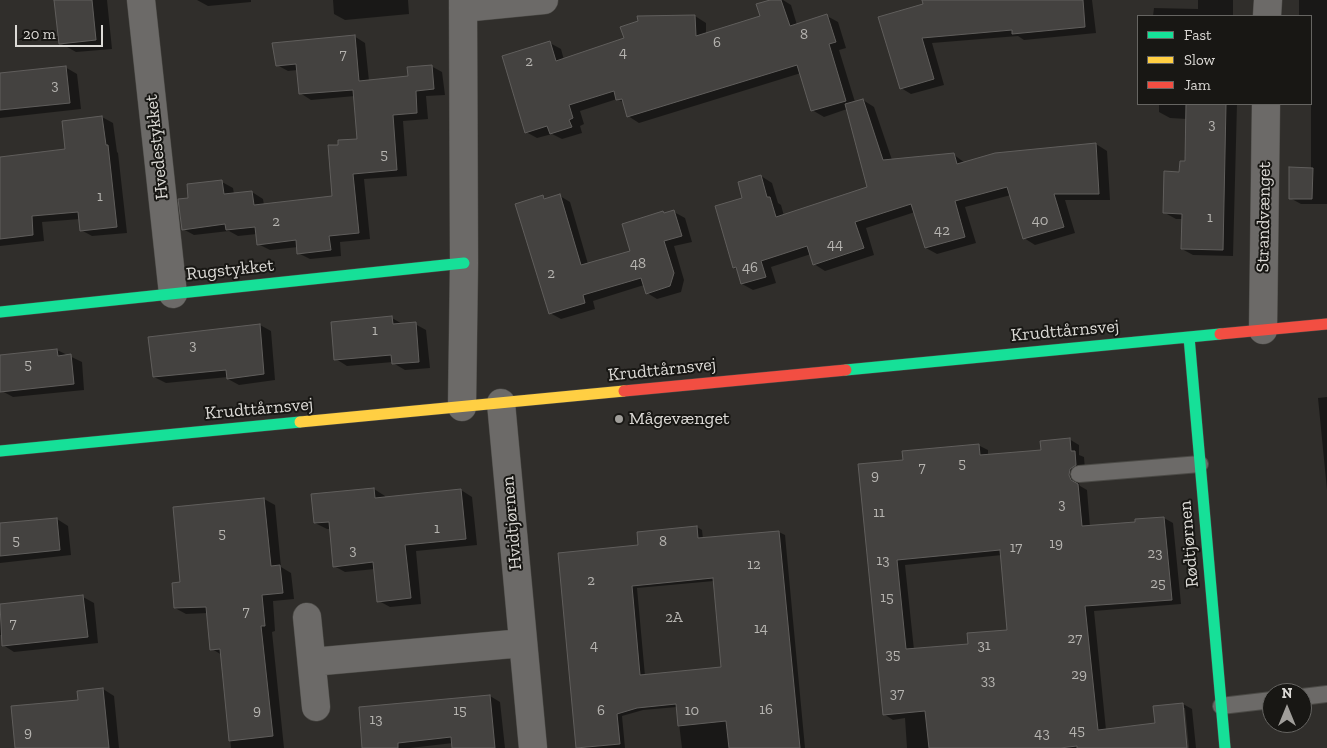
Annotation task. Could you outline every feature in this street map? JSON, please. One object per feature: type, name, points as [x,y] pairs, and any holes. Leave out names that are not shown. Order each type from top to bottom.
[{"type":"street","name":"Hvedestykket","points":[[141,0],[174,294]]},
{"type":"street","points":[[462,407],[464,263],[463,4],[544,0]]},
{"type":"street","points":[[1267,15],[1268,0]]},
{"type":"street","name":"Strandvænget","points":[[1262,330],[1266,105]]},
{"type":"street","name":"Rugstykket","points":[[0,312],[464,263]]},
{"type":"street","name":"Krudttårnsvej","points":[[0,451],[1327,324]]},
{"type":"street","name":"Rødtjørnen","points":[[1189,337],[1225,748]]},
{"type":"street","name":"Hvidtjørnen","points":[[501,403],[533,748]]},
{"type":"street","points":[[307,617],[316,707]]},
{"type":"street","points":[[312,662],[523,642]]},
{"type":"lane","points":[[1079,474],[1200,464]]},
{"type":"lane","points":[[1312,696],[1327,694]]},
{"type":"lane","points":[[1221,706],[1262,701]]},
{"type":"building","points":[[54,0],[92,0],[96,40],[59,44]]},
{"type":"building","points":[[770,0],[781,0],[790,26],[827,14],[836,42],[829,44],[846,101],[811,111],[797,65],[627,117],[622,99],[616,100],[614,91],[569,105],[573,118],[569,120],[572,127],[550,134],[547,126],[525,133],[502,56],[550,41],[556,61],[624,38],[620,27],[638,21],[637,16],[695,15],[696,36],[760,16],[756,4]]},
{"type":"building","points":[[922,0],[1083,0],[1085,27],[1012,34],[1012,30],[922,38],[934,79],[900,89],[878,17],[923,4]]},
{"type":"building","points":[[355,35],[359,81],[408,76],[407,67],[432,65],[434,89],[416,91],[417,113],[393,115],[397,170],[353,174],[359,233],[329,236],[331,250],[297,254],[296,240],[257,245],[255,227],[226,230],[225,224],[182,230],[178,199],[188,198],[187,184],[222,180],[224,194],[252,191],[254,205],[332,196],[328,145],[338,145],[338,140],[357,139],[353,90],[299,94],[296,64],[276,66],[272,43]]},
{"type":"building","points":[[66,66],[70,103],[0,110],[0,73]]},
{"type":"building","points":[[863,99],[883,160],[954,153],[957,164],[995,153],[1096,143],[1099,194],[1054,194],[1064,227],[1023,239],[1007,187],[955,201],[965,237],[925,248],[911,204],[855,222],[864,248],[813,265],[807,246],[761,261],[766,277],[741,284],[736,267],[733,268],[715,206],[742,198],[738,182],[761,175],[767,197],[770,197],[776,217],[867,187],[845,104]]},
{"type":"building","points":[[1186,105],[1226,105],[1223,250],[1181,249],[1182,214],[1163,213],[1164,171],[1179,172],[1180,161],[1185,161]]},
{"type":"building","points":[[102,116],[106,145],[108,145],[117,227],[80,231],[78,212],[32,216],[33,235],[0,239],[0,157],[65,149],[62,121]]},
{"type":"building","points":[[1289,167],[1313,168],[1312,199],[1289,199]]},
{"type":"building","points":[[560,194],[581,265],[630,251],[622,224],[663,211],[664,213],[674,210],[682,236],[664,241],[674,273],[670,286],[646,294],[641,278],[583,295],[585,303],[549,314],[515,204],[543,195],[544,199]]},
{"type":"building","points":[[392,316],[393,324],[416,322],[419,362],[392,364],[391,355],[334,360],[331,322]]},
{"type":"building","points":[[260,324],[264,374],[227,379],[226,370],[153,377],[148,337]]},
{"type":"building","points":[[57,349],[58,356],[71,354],[74,384],[0,392],[0,355]]},
{"type":"building","points":[[1070,438],[1071,451],[1075,451],[1076,465],[1070,469],[1069,475],[1071,480],[1078,484],[1082,526],[1135,522],[1135,519],[1164,517],[1172,600],[1085,606],[1098,730],[1155,723],[1153,706],[1183,703],[1187,748],[1077,748],[1077,746],[1060,748],[929,748],[925,711],[883,715],[858,464],[903,460],[902,451],[979,444],[980,455],[1041,450],[1040,441]],"holes":[[[1000,550],[1007,630],[967,633],[968,644],[906,649],[897,560]]]},
{"type":"building","points":[[374,488],[375,498],[461,489],[466,539],[405,545],[411,598],[377,602],[373,562],[333,567],[329,522],[314,523],[311,494]]},
{"type":"building","points":[[264,498],[271,566],[280,565],[283,593],[262,595],[265,626],[261,626],[273,736],[229,741],[220,649],[210,650],[206,607],[174,608],[172,583],[180,582],[173,507]]},
{"type":"building","points":[[57,518],[60,550],[0,556],[0,523]]},
{"type":"building","points":[[697,526],[698,538],[779,531],[800,748],[729,748],[726,721],[678,726],[676,704],[637,708],[617,714],[620,744],[576,748],[558,553],[638,545],[637,532]],"holes":[[[713,578],[721,667],[640,675],[632,586]]]},
{"type":"building","points":[[83,595],[88,637],[2,646],[0,604]]},
{"type":"building","points":[[103,688],[109,748],[15,748],[11,706],[78,700],[77,691]]},
{"type":"building","points":[[490,695],[495,748],[452,748],[451,737],[398,743],[398,748],[362,748],[359,707]]},
{"type":"traffic: fast","points":[[0,312],[464,263]]},
{"type":"traffic: fast","points":[[846,370],[1220,334]]},
{"type":"traffic: fast","points":[[1189,337],[1225,748]]},
{"type":"traffic: fast","points":[[0,451],[300,422]]},
{"type":"traffic: slow","points":[[300,422],[624,391]]},
{"type":"traffic: jam","points":[[1220,334],[1327,324]]},
{"type":"traffic: jam","points":[[624,391],[846,370]]},
{"type":"place","name":"Mågevænget","points":[[619,419]]}]
